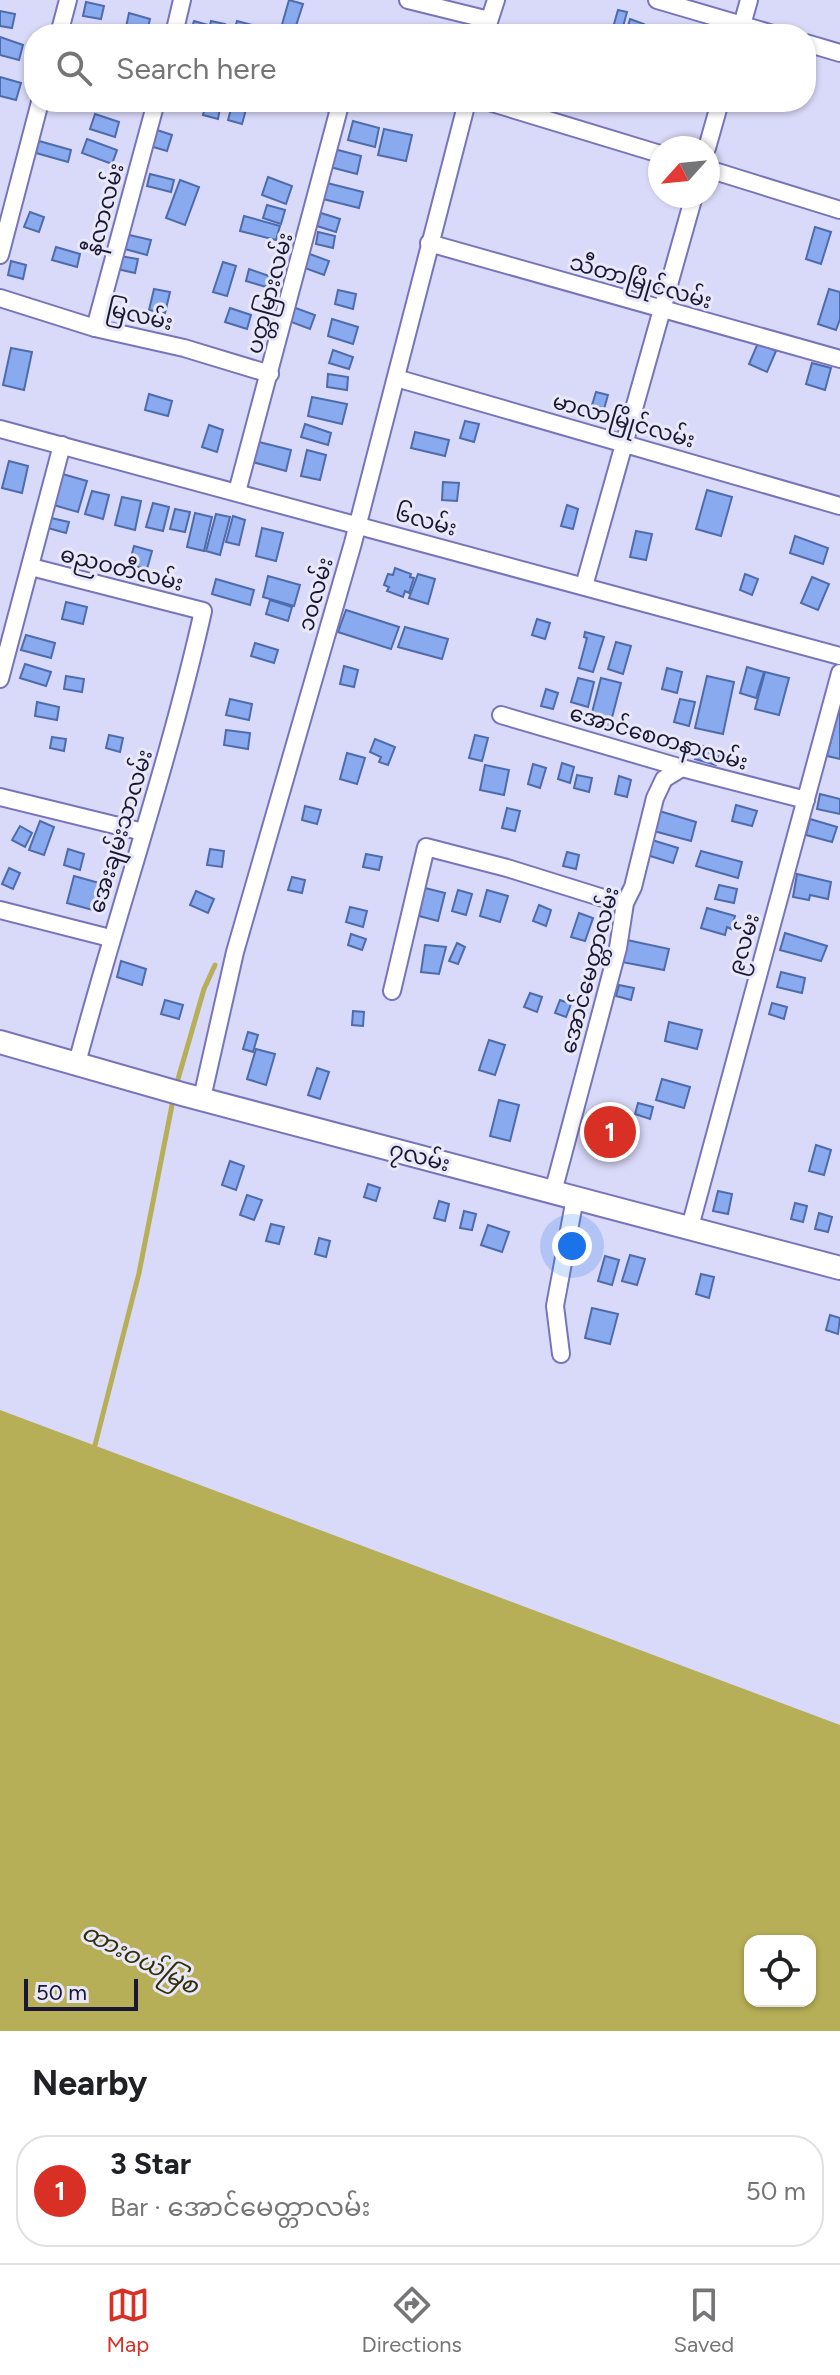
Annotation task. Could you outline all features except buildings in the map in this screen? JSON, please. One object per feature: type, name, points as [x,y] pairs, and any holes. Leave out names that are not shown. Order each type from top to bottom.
[{"type":"street","points":[[62,24],[68,0]]},
{"type":"street","points":[[176,24],[182,0]]},
{"type":"street","points":[[408,0],[478,24]]},
{"type":"street","points":[[488,24],[496,0]]},
{"type":"street","points":[[657,0],[727,24]]},
{"type":"street","points":[[742,24],[749,0]]},
{"type":"street","points":[[816,46],[840,53]]},
{"type":"street","points":[[0,255],[37,112]]},
{"type":"street","name":"နီလာလမ်း","points":[[95,328],[153,112]]},
{"type":"street","name":"ပတ္တမြားလမ်း","points":[[237,492],[270,374],[332,112]]},
{"type":"street","name":"၁၀လမ်း","points":[[192,1096],[300,730],[464,112]]},
{"type":"street","points":[[522,112],[648,150]]},
{"type":"street","points":[[710,136],[717,112]]},
{"type":"street","points":[[720,173],[840,210]]},
{"type":"street","points":[[584,586],[691,208]]},
{"type":"street","name":"သီတာမြိုင်လမ်း","points":[[429,243],[840,359]]},
{"type":"street","name":"မြလမ်း","points":[[0,298],[95,328],[184,348],[270,374]]},
{"type":"street","name":"မာလာမြိုင်လမ်း","points":[[396,378],[840,506]]},
{"type":"street","name":"၆လမ်း","points":[[0,429],[840,656]]},
{"type":"street","points":[[0,679],[62,445]]},
{"type":"street","name":"ဓညဝတီလမ်း","points":[[31,567],[203,611]]},
{"type":"street","name":"အေးချမ်းသာလမ်း","points":[[77,1063],[110,938],[183,697],[203,611]]},
{"type":"street","name":"၉လမ်း","points":[[690,1227],[840,673]]},
{"type":"street","name":"အောင်စေတနာလမ်း","points":[[501,715],[682,768],[806,800]]},
{"type":"street","name":"အောင်မေတ္တာလမ်း","points":[[561,1354],[555,1306],[564,1195],[625,903],[633,887],[655,798],[664,779],[682,768]]},
{"type":"street","points":[[0,797],[143,832]]},
{"type":"street","points":[[392,991],[426,847],[625,903]]},
{"type":"street","points":[[0,910],[110,938]]},
{"type":"street","name":"၇လမ်း","points":[[0,1042],[192,1096],[840,1266]]},
{"type":"water","name":"ထားဝယ်မြစ","points":[[0,1410],[840,1725],[840,2031],[0,2031]]},
{"type":"waterway","points":[[176,1086],[204,989],[215,965]]},
{"type":"waterway","points":[[94,1449],[139,1273],[173,1100]]},
{"type":"place","name":"3 Star","points":[[610,1132]]}]
